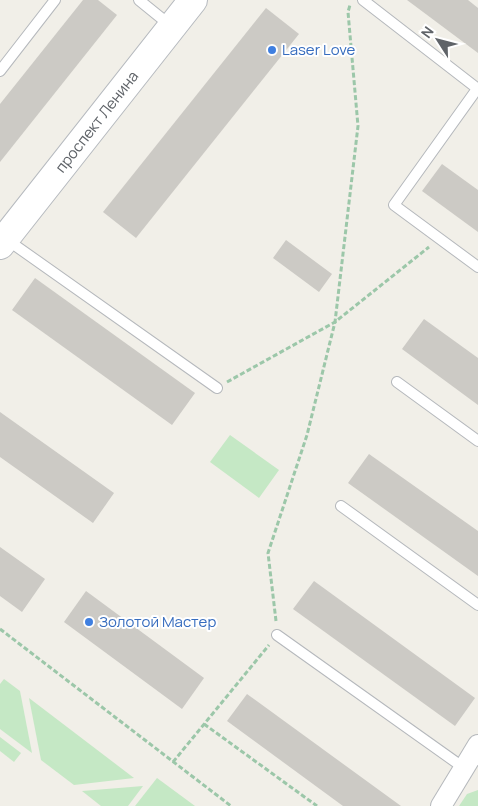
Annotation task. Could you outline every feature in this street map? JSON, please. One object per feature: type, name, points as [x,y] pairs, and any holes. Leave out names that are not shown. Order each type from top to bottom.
[{"type":"main road","name":"проспект Ленина","points":[[3,241],[193,0]]},
{"type":"street","points":[[442,806],[478,745]]},
{"type":"lane","points":[[0,71],[55,0]]},
{"type":"lane","points":[[139,0],[172,27]]},
{"type":"lane","points":[[363,0],[478,89],[394,205],[478,267]]},
{"type":"lane","points":[[3,241],[217,388]]},
{"type":"lane","points":[[397,382],[478,441]]},
{"type":"lane","points":[[340,506],[478,605]]},
{"type":"lane","points":[[277,635],[464,768]]},
{"type":"path","points":[[173,762],[277,635],[268,553],[307,435],[335,322],[358,126],[348,12],[352,0]]},
{"type":"path","points":[[217,388],[335,322],[440,239]]},
{"type":"path","points":[[0,630],[231,806]]},
{"type":"path","points":[[204,724],[317,806]]},
{"type":"green space","points":[[230,435],[279,470],[259,498],[210,462]]},
{"type":"green space","points":[[4,679],[20,691],[32,753],[0,729],[0,684]]},
{"type":"green space","points":[[29,698],[134,778],[74,785],[41,760]]},
{"type":"green space","points":[[0,737],[21,753],[14,762],[0,751]]},
{"type":"green space","points":[[157,778],[195,806],[135,806]]},
{"type":"green space","points":[[143,786],[128,806],[101,806],[82,791]]},
{"type":"green space","points":[[478,790],[478,806],[459,806],[467,794]]},
{"type":"building","points":[[83,0],[98,0],[117,15],[0,162],[0,104]]},
{"type":"building","points":[[407,0],[468,0],[478,8],[478,53]]},
{"type":"building","points":[[266,8],[299,34],[136,238],[103,212]]},
{"type":"building","points":[[442,164],[478,190],[478,232],[422,191]]},
{"type":"building","points":[[286,240],[332,274],[319,292],[273,258]]},
{"type":"building","points":[[35,278],[195,393],[172,425],[12,310]]},
{"type":"building","points":[[424,319],[478,358],[478,405],[402,349]]},
{"type":"building","points":[[0,412],[114,493],[93,523],[0,457]]},
{"type":"building","points":[[369,454],[478,531],[478,576],[348,483]]},
{"type":"building","points":[[0,547],[45,579],[22,612],[0,596]]},
{"type":"building","points":[[314,581],[475,698],[455,726],[293,609]]},
{"type":"building","points":[[86,591],[204,678],[182,709],[64,622]]},
{"type":"building","points":[[247,694],[401,806],[343,806],[227,721]]},
{"type":"place","name":"Laser Love","points":[[272,50]]},
{"type":"place","name":"Золотой Мастер","points":[[89,622]]}]
